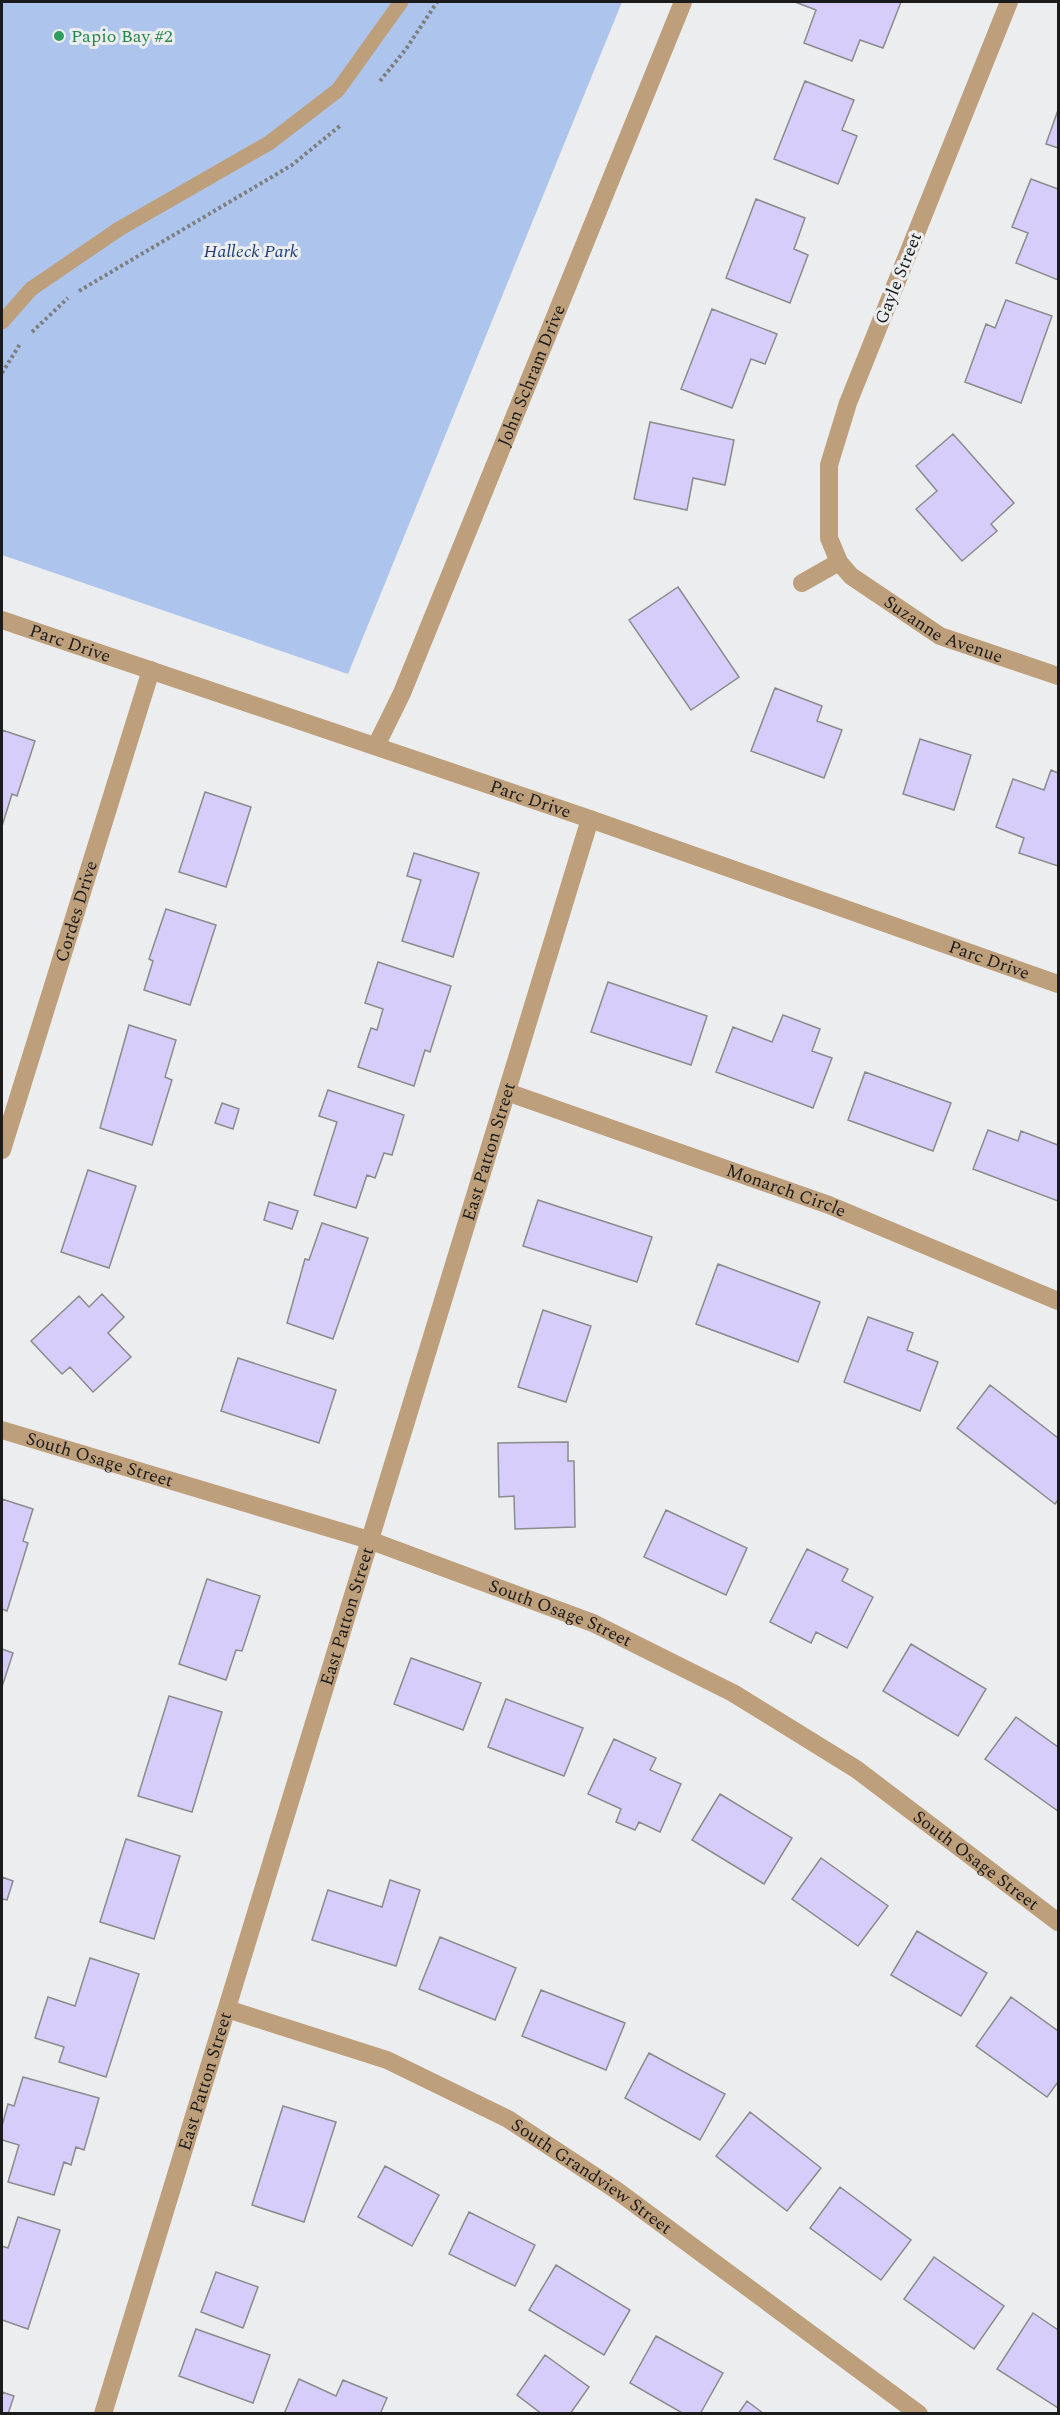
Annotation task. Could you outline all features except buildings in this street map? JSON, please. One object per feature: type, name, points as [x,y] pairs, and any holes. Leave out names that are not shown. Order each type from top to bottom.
[{"type":"street","name":"John Schram Drive","points":[[376,746],[402,693],[683,2]]},
{"type":"street","name":"Gayle Street","points":[[839,562],[829,538],[829,465],[848,404],[1009,2]]},
{"type":"street","points":[[801,583],[839,562]]},
{"type":"street","name":"Suzanne Avenue","points":[[839,562],[851,576],[940,636],[1059,676]]},
{"type":"street","name":"Parc Drive","points":[[2,620],[590,819],[1059,984]]},
{"type":"street","name":"Cordes Drive","points":[[2,1150],[151,670]]},
{"type":"street","name":"East Patton Street","points":[[103,2414],[590,819]]},
{"type":"street","name":"Monarch Circle","points":[[507,1092],[829,1205],[1059,1301]]},
{"type":"street","name":"South Osage Street","points":[[2,1430],[369,1540],[593,1623],[733,1693],[856,1769],[1059,1922]]},
{"type":"street","name":"South Grandview Street","points":[[227,2009],[387,2060],[508,2119],[616,2190],[919,2414]]},
{"type":"lane","points":[[2,321],[31,289],[119,229],[269,143],[338,90],[401,2]]},
{"type":"green space","name":"Halleck Park","points":[[2,2],[622,2],[348,674],[2,555]]},
{"type":"place","name":"Papio Bay #2","points":[[59,36]]}]
